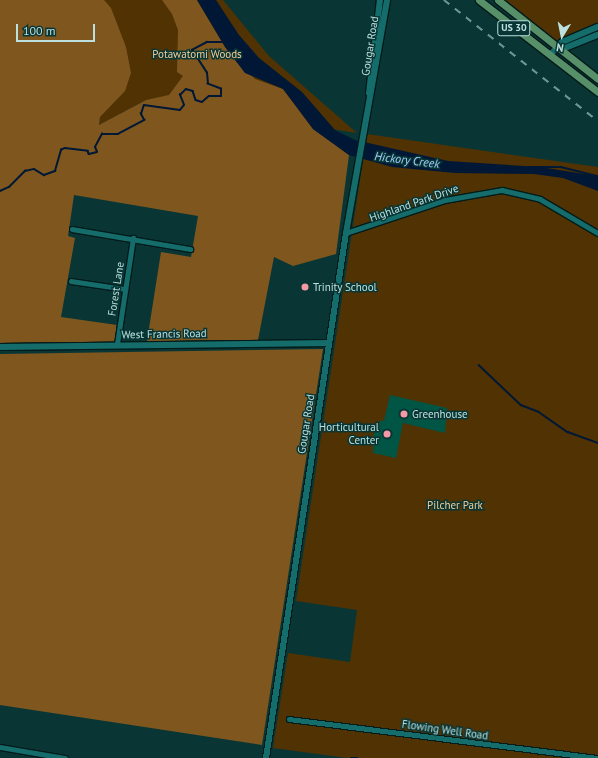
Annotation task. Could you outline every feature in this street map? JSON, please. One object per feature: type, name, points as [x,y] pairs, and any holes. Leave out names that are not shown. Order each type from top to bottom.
[{"type":"main road","name":"US 30","points":[[479,0],[598,92]]},
{"type":"main road","name":"US 30","points":[[498,0],[598,79]]},
{"type":"street","name":"Gougar Road","points":[[266,758],[346,233],[369,94],[368,82],[380,0]]},
{"type":"street","name":"Gougar Road","points":[[369,94],[374,83],[388,0]]},
{"type":"street","points":[[550,55],[562,42],[598,27]]},
{"type":"street","points":[[558,47],[565,48],[598,35]]},
{"type":"street","name":"Highland Park Drive","points":[[346,233],[445,200],[502,190],[540,199],[598,233]]},
{"type":"street","points":[[72,229],[133,238],[190,249]]},
{"type":"street","name":"Forest Lane","points":[[117,344],[133,238]]},
{"type":"street","points":[[71,281],[125,289]]},
{"type":"street","name":"West Francis Road","points":[[0,348],[117,344],[329,343]]},
{"type":"street","name":"Flowing Well Road","points":[[289,719],[598,758]]},
{"type":"street","points":[[0,747],[65,758]]},
{"type":"green space","name":"Potawatomi Woods","points":[[0,0],[223,0],[269,56],[357,133],[146,100],[99,125],[100,117],[118,96]]},
{"type":"green space","points":[[0,0],[104,0],[111,8],[126,47],[131,73],[125,91],[100,117],[99,125],[146,100],[169,95],[183,76],[177,72],[178,30],[172,14],[162,0],[197,0],[225,47],[255,79],[283,89],[313,129],[349,155],[336,254],[293,266],[274,257],[258,340],[147,341],[161,252],[191,257],[198,216],[74,195],[68,236],[75,238],[61,317],[117,325],[115,342],[0,343]]},
{"type":"green space","points":[[501,0],[598,0],[598,26],[558,44]]},
{"type":"green space","name":"Pilcher Park","points":[[367,134],[598,167],[598,758],[347,758],[273,748],[288,653],[350,662],[357,610],[296,601]]},
{"type":"green space","points":[[323,349],[262,745],[0,705],[0,354]]},
{"type":"water","points":[[197,0],[216,0],[239,35],[259,58],[302,92],[335,130],[355,140],[448,161],[540,167],[591,175],[598,177],[598,191],[563,178],[534,174],[455,173],[392,167],[349,155],[313,129],[283,89],[245,73],[225,47]]},
{"type":"building","points":[[390,395],[447,408],[445,433],[403,423],[396,458],[373,453],[374,428],[379,429],[380,420],[384,421]]},
{"type":"waterway","points":[[0,191],[9,187],[25,171],[34,169],[44,175],[55,171],[61,150],[65,148],[88,151],[89,154],[97,152],[95,147],[102,134],[118,134],[144,120],[141,114],[144,105],[180,110],[184,105],[180,95],[186,89],[193,91],[196,100],[202,102],[209,96],[221,96],[221,89],[208,84],[207,73],[192,50],[207,42],[224,42]]},
{"type":"waterway","name":"Hickory Creek","points":[[513,167],[561,167],[598,176]]},
{"type":"waterway","points":[[479,365],[521,405],[539,412],[568,432],[598,443]]},
{"type":"waterway","points":[[351,758],[357,758]]},
{"type":"railway","points":[[444,0],[598,121]]},
{"type":"place","name":"Trinity School","points":[[305,287]]},
{"type":"place","name":"Greenhouse","points":[[404,414]]},
{"type":"place","name":"Horticultural Center","points":[[387,434]]}]
